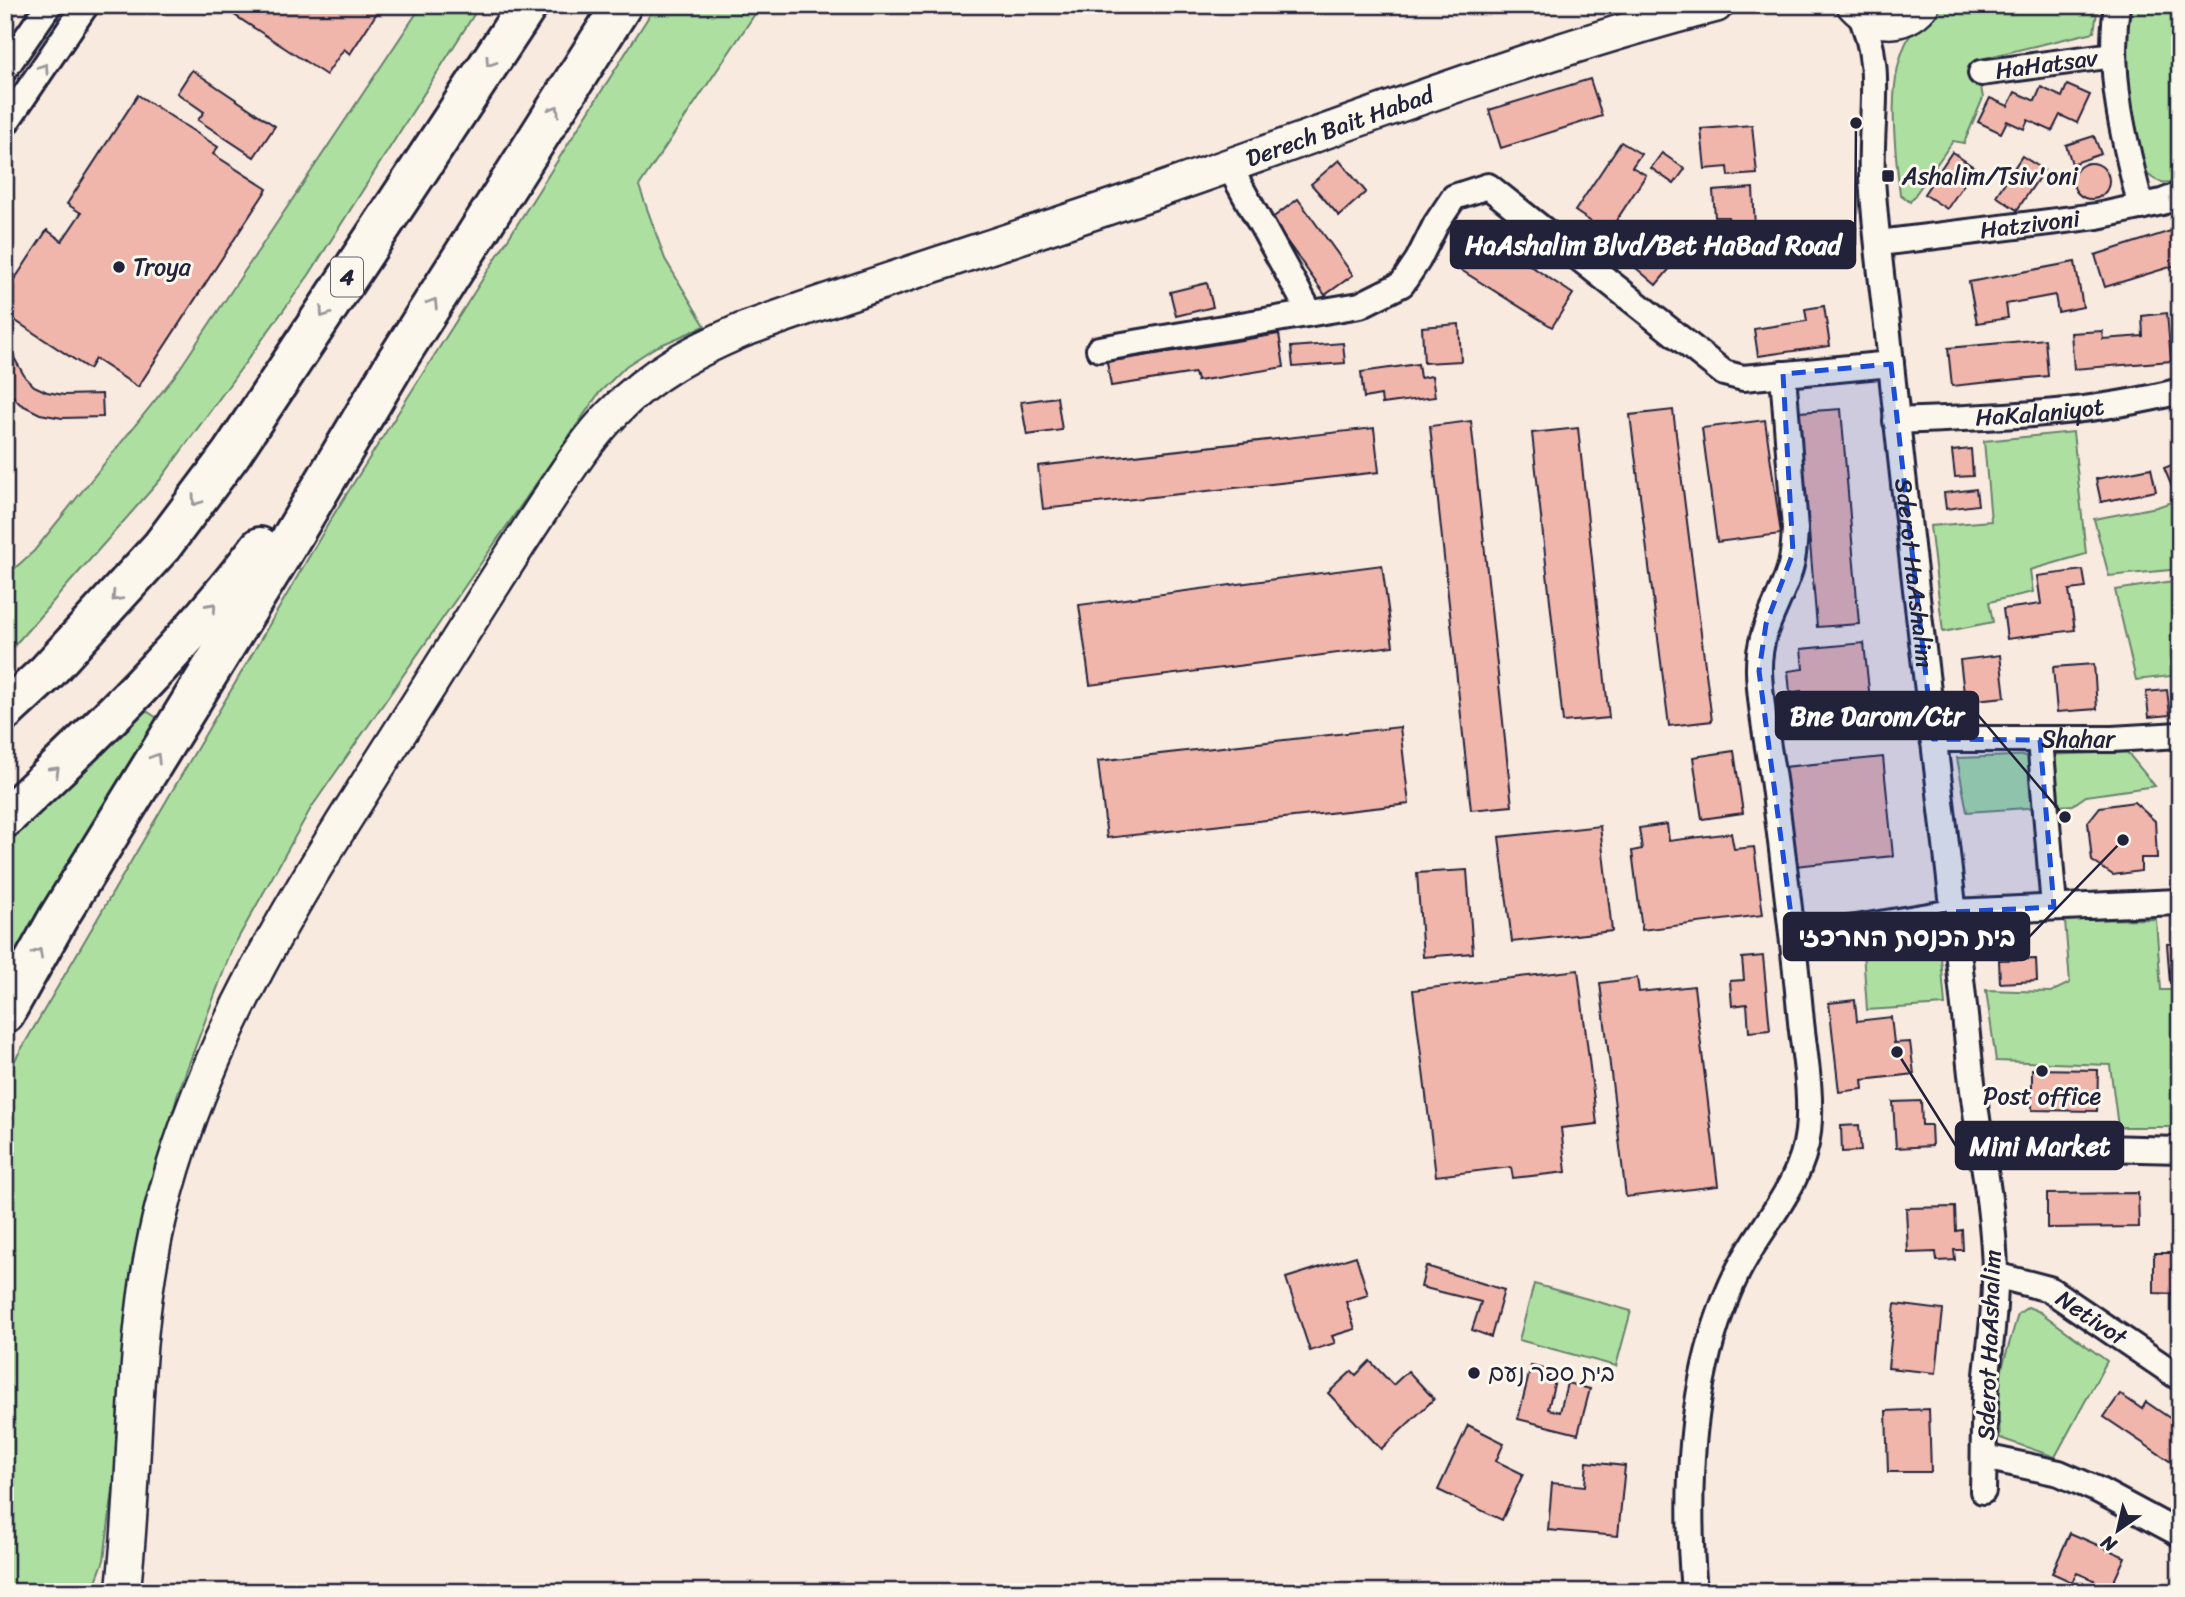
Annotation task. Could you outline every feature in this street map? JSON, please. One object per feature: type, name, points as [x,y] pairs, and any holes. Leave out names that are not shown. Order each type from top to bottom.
[{"type":"highway","name":"4","points":[[5,711],[46,673],[162,546],[231,454],[527,5]]},
{"type":"highway","points":[[5,1013],[58,918],[397,360],[622,5]]},
{"type":"highway","points":[[5,818],[150,678],[227,591],[397,360]]},
{"type":"street","points":[[5,69],[49,5]]},
{"type":"street","points":[[5,124],[86,5]]},
{"type":"street","name":"Derech Bait Habad","points":[[128,1550],[142,1316],[159,1219],[190,1115],[235,1009],[266,952],[493,583],[588,443],[612,413],[667,367],[698,349],[743,330],[1571,48],[1658,20],[1716,5]]},
{"type":"street","points":[[2117,5],[2113,55],[2119,112],[2141,207]]},
{"type":"street","points":[[1855,7],[1874,20],[1889,22],[1913,12]]},
{"type":"street","name":"Sderot HaAshalim","points":[[1855,7],[1866,25],[1875,73],[1871,151],[1896,421],[1993,1238],[1995,1275],[1986,1388],[1983,1491]]},
{"type":"street","name":"Sderot HaAshalim","points":[[1875,73],[1887,40],[1913,12]]},
{"type":"street","name":"HaHatsav","points":[[1981,73],[2113,55]]},
{"type":"street","points":[[1229,166],[1310,313]]},
{"type":"street","points":[[1099,349],[1360,305],[1402,284],[1454,197],[1488,186],[1724,373],[1743,378],[1891,364]]},
{"type":"street","name":"Hatzivoni","points":[[1879,243],[2097,216],[2180,195]]},
{"type":"street","points":[[1694,1592],[1690,1541],[1691,1487],[1700,1394],[1709,1352],[1722,1305],[1738,1270],[1791,1183],[1804,1155],[1808,1130],[1808,1096],[1794,938],[1759,671],[1766,624],[1790,571],[1795,529],[1783,374]]},
{"type":"street","name":"HaKalaniyot","points":[[1896,421],[2053,411],[2124,402],[2180,391]]},
{"type":"street","name":"Shahar","points":[[1933,739],[2112,739],[2180,735]]},
{"type":"street","points":[[2040,740],[2054,907]]},
{"type":"street","points":[[1794,938],[1953,912],[2178,902]]},
{"type":"street","points":[[1980,1145],[2178,1157]]},
{"type":"street","name":"Netivot","points":[[1995,1275],[2049,1289],[2180,1378]]},
{"type":"street","points":[[1984,1457],[2059,1473],[2098,1490],[2180,1534]]},
{"type":"street","points":[[112,1592],[128,1550]]},
{"type":"street","points":[[123,1592],[128,1550]]},
{"type":"highlighted area","points":[[1891,364],[1933,739],[2040,740],[2054,907],[1953,912],[1794,938],[1759,671],[1766,624],[1793,553],[1783,374]]},
{"type":"green space","points":[[422,5],[480,5],[309,275],[160,480],[5,656],[5,577],[34,551],[174,377]]},
{"type":"green space","points":[[656,5],[761,5],[639,186],[665,259],[705,326],[654,348],[626,366],[599,393],[311,808],[232,949],[178,1093],[151,1193],[104,1560],[92,1592],[5,1592],[9,1414],[5,1312],[5,1077],[334,514]]},
{"type":"green space","points":[[2098,5],[2094,32],[1976,60],[1983,98],[1964,143],[1953,141],[1910,202],[1900,194],[1894,135],[1894,93],[1902,54],[1909,37],[1919,25],[1940,6]]},
{"type":"green space","points":[[2132,5],[2180,5],[2180,179],[2166,183],[2157,181],[2146,173],[2127,90],[2126,49]]},
{"type":"green space","points":[[2073,432],[2086,554],[2030,570],[2033,592],[1989,602],[1993,622],[1943,632],[1930,526],[1991,521],[1984,441]]},
{"type":"green space","points":[[2180,499],[2180,569],[2109,576],[2094,519],[2157,507]]},
{"type":"green space","points":[[2180,580],[2180,680],[2179,675],[2136,680],[2115,590]]},
{"type":"green space","points":[[141,707],[157,718],[5,970],[5,844],[79,777]]},
{"type":"green space","points":[[2127,752],[2155,786],[2086,796],[2073,805],[1967,812],[1957,758]]},
{"type":"green space","points":[[2156,919],[2161,990],[2180,990],[2180,1127],[2118,1127],[2110,1065],[1996,1061],[1986,990],[2051,992],[2070,983],[2065,920]]},
{"type":"green space","points":[[1939,933],[1945,1005],[1867,1010],[1862,937]]},
{"type":"green space","points":[[1534,1284],[1631,1311],[1616,1366],[1519,1340]]},
{"type":"green space","points":[[2028,1307],[2040,1312],[2107,1361],[2055,1457],[2000,1438],[1997,1385],[2018,1314]]},
{"type":"building","points":[[219,5],[382,5],[350,54],[344,49],[326,75]]},
{"type":"building","points":[[192,70],[275,126],[254,157],[198,120],[204,112],[177,93]]},
{"type":"building","points":[[1590,79],[1602,116],[1501,148],[1489,110]]},
{"type":"building","points":[[2067,85],[2090,95],[2077,123],[2060,115],[2052,131],[2028,120],[2024,129],[2007,121],[2001,133],[1978,122],[1990,98],[2008,106],[2015,92],[2035,101],[2041,87],[2062,97]]},
{"type":"building","name":"Troya","points":[[138,95],[218,147],[213,154],[267,189],[138,387],[95,359],[89,369],[5,314],[5,294],[47,230],[62,241],[81,213],[67,204]]},
{"type":"building","points":[[1752,125],[1757,174],[1729,176],[1728,167],[1705,169],[1701,129]]},
{"type":"building","points":[[2094,136],[2101,154],[2072,164],[2066,145]]},
{"type":"building","points":[[1621,142],[1641,154],[1632,167],[1646,175],[1608,233],[1575,211]]},
{"type":"building","points":[[1952,152],[1975,168],[1947,209],[1924,194]]},
{"type":"building","points":[[1662,153],[1685,169],[1674,184],[1651,168]]},
{"type":"building","points":[[2022,156],[2044,170],[2017,210],[1996,196]]},
{"type":"building","points":[[1339,160],[1366,192],[1339,216],[1311,184]]},
{"type":"building","points":[[2091,163],[2103,169],[2109,181],[2103,193],[2091,199],[2079,193],[2073,181],[2079,169]]},
{"type":"building","points":[[1753,188],[1755,228],[1784,226],[1786,251],[1731,255],[1728,217],[1715,217],[1713,191]]},
{"type":"building","points":[[1298,199],[1353,275],[1325,295],[1271,219]]},
{"type":"building","points":[[1481,220],[1535,254],[1528,264],[1573,294],[1552,327],[1453,265]]},
{"type":"building","points":[[2180,228],[2180,264],[2105,287],[2095,255]]},
{"type":"building","points":[[1651,239],[1677,260],[1656,285],[1630,263]]},
{"type":"building","points":[[2075,262],[2083,307],[2058,312],[2055,295],[2006,304],[2008,318],[1977,323],[1969,282]]},
{"type":"building","points":[[1207,283],[1213,307],[1176,316],[1170,292]]},
{"type":"building","points":[[1824,306],[1830,346],[1758,356],[1754,329],[1807,321],[1805,309]]},
{"type":"building","points":[[2167,313],[2171,361],[2074,369],[2071,333],[2102,331],[2103,339],[2143,336],[2142,316]]},
{"type":"building","points":[[1459,324],[1461,361],[1424,363],[1422,327]]},
{"type":"building","points":[[1279,334],[1284,367],[1197,381],[1195,373],[1111,386],[1107,362]]},
{"type":"building","points":[[2045,339],[2048,376],[1952,386],[1948,348]]},
{"type":"building","points":[[5,342],[25,377],[34,386],[64,395],[102,394],[103,417],[62,418],[40,414],[20,404],[5,388]]},
{"type":"building","points":[[1343,343],[1345,363],[1293,367],[1291,347]]},
{"type":"building","points":[[1418,364],[1420,378],[1432,376],[1435,397],[1382,404],[1381,395],[1364,398],[1361,372]]},
{"type":"building","points":[[1057,397],[1062,430],[1027,435],[1021,402]]},
{"type":"building","points":[[1841,409],[1859,624],[1817,627],[1799,412]]},
{"type":"building","points":[[1673,410],[1712,721],[1669,726],[1630,415]]},
{"type":"building","points":[[1765,420],[1781,534],[1717,542],[1702,428]]},
{"type":"building","points":[[1471,421],[1512,806],[1471,810],[1430,426]]},
{"type":"building","points":[[1374,428],[1379,472],[1043,509],[1038,466]]},
{"type":"building","points":[[1578,428],[1609,718],[1563,722],[1532,433]]},
{"type":"building","points":[[1971,449],[1973,476],[1955,477],[1952,451]]},
{"type":"building","points":[[2180,462],[2180,484],[2172,487],[2164,468]]},
{"type":"building","points":[[2151,468],[2156,491],[2101,502],[2096,479]]},
{"type":"building","points":[[1976,489],[1978,505],[1946,509],[1944,493]]},
{"type":"building","points":[[1382,565],[1393,646],[1090,685],[1079,605]]},
{"type":"building","points":[[2083,570],[2086,588],[2069,590],[2075,630],[2007,639],[2003,609],[2041,604],[2037,576]]},
{"type":"building","points":[[1864,643],[1872,719],[1805,726],[1801,691],[1790,693],[1788,671],[1803,669],[1801,649]]},
{"type":"building","points":[[2000,655],[2005,697],[1965,701],[1960,660]]},
{"type":"building","points":[[2094,664],[2097,709],[2057,712],[2053,667]]},
{"type":"building","points":[[2167,690],[2170,715],[2149,717],[2146,692]]},
{"type":"building","points":[[1400,727],[1409,804],[1107,838],[1098,761]]},
{"type":"building","points":[[1734,751],[1743,813],[1702,819],[1693,757]]},
{"type":"building","points":[[1883,757],[1893,856],[1795,866],[1784,767]]},
{"type":"building","points":[[2134,802],[2155,821],[2157,858],[2141,858],[2141,871],[2113,875],[2092,861],[2088,822],[2100,807]]},
{"type":"building","points":[[1667,824],[1669,841],[1731,833],[1734,849],[1754,847],[1763,915],[1642,930],[1632,851],[1642,849],[1639,828]]},
{"type":"building","points":[[1600,826],[1612,931],[1512,942],[1499,837]]},
{"type":"building","points":[[1467,870],[1473,953],[1423,957],[1417,873]]},
{"type":"building","points":[[2180,943],[2180,982],[2170,983],[2167,944]]},
{"type":"building","points":[[1763,956],[1770,1030],[1749,1032],[1747,1004],[1732,1006],[1730,981],[1744,980],[1742,958]]},
{"type":"building","points":[[2036,959],[2037,981],[2000,983],[1999,960]]},
{"type":"building","points":[[1578,970],[1597,1124],[1561,1128],[1566,1172],[1513,1178],[1511,1167],[1436,1176],[1413,990]]},
{"type":"building","points":[[1637,978],[1639,992],[1694,986],[1718,1186],[1626,1197],[1600,983]]},
{"type":"building","points":[[1855,1000],[1857,1021],[1891,1017],[1894,1043],[1910,1042],[1914,1074],[1862,1080],[1863,1089],[1839,1092],[1829,1003]]},
{"type":"building","points":[[2032,1069],[2098,1070],[2097,1111],[2032,1110]]},
{"type":"building","points":[[1921,1101],[1922,1125],[1931,1125],[1932,1146],[1896,1148],[1893,1102]]},
{"type":"building","points":[[1859,1125],[1861,1151],[1842,1152],[1841,1126]]},
{"type":"building","points":[[2138,1193],[2139,1227],[2047,1228],[2047,1194]]},
{"type":"building","points":[[1955,1207],[1956,1231],[1962,1230],[1963,1250],[1954,1250],[1955,1260],[1937,1261],[1936,1252],[1908,1253],[1906,1208]]},
{"type":"building","points":[[2154,1253],[2180,1253],[2180,1294],[2154,1293]]},
{"type":"building","points":[[1356,1256],[1368,1295],[1346,1302],[1355,1329],[1332,1336],[1335,1343],[1310,1351],[1286,1278]]},
{"type":"building","points":[[1426,1266],[1504,1290],[1491,1337],[1472,1330],[1481,1302],[1421,1287]]},
{"type":"building","points":[[1895,1304],[1943,1310],[1936,1373],[1888,1368]]},
{"type":"building","points":[[1370,1361],[1393,1385],[1408,1371],[1434,1399],[1381,1449],[1328,1393],[1352,1371],[1356,1375]]},
{"type":"building","points":[[1531,1366],[1557,1372],[1548,1409],[1560,1412],[1567,1383],[1590,1389],[1578,1434],[1518,1419]]},
{"type":"building","points":[[2120,1394],[2142,1409],[2146,1402],[2180,1425],[2180,1468],[2104,1417]]},
{"type":"building","points":[[1929,1409],[1931,1472],[1888,1472],[1886,1411]]},
{"type":"building","points":[[1468,1425],[1504,1443],[1496,1461],[1523,1474],[1502,1520],[1438,1490]]},
{"type":"building","points":[[1587,1462],[1625,1466],[1618,1536],[1548,1530],[1552,1483],[1585,1486]]},
{"type":"building","points":[[2070,1533],[2125,1557],[2109,1592],[2090,1589],[2094,1580],[2077,1573],[2072,1582],[2052,1573]]},
{"type":"building","points":[[2180,1576],[2180,1592],[2173,1592]]},
{"type":"place","name":"HaAshalim Blvd/Bet HaBad Road","points":[[1856,123]]},
{"type":"place","name":"Ashalim/Tsiv'oni","points":[[1888,176]]},
{"type":"place","name":"Troya","points":[[119,267]]},
{"type":"place","name":"Bne Darom/Ctr","points":[[2065,817]]},
{"type":"place","name":"בית הכנסת המרכזי","points":[[2123,840]]},
{"type":"place","name":"Mini Market","points":[[1897,1052]]},
{"type":"place","name":"Post office","points":[[2042,1071]]},
{"type":"place","name":"בית ספר נעם","points":[[1474,1373]]}]
